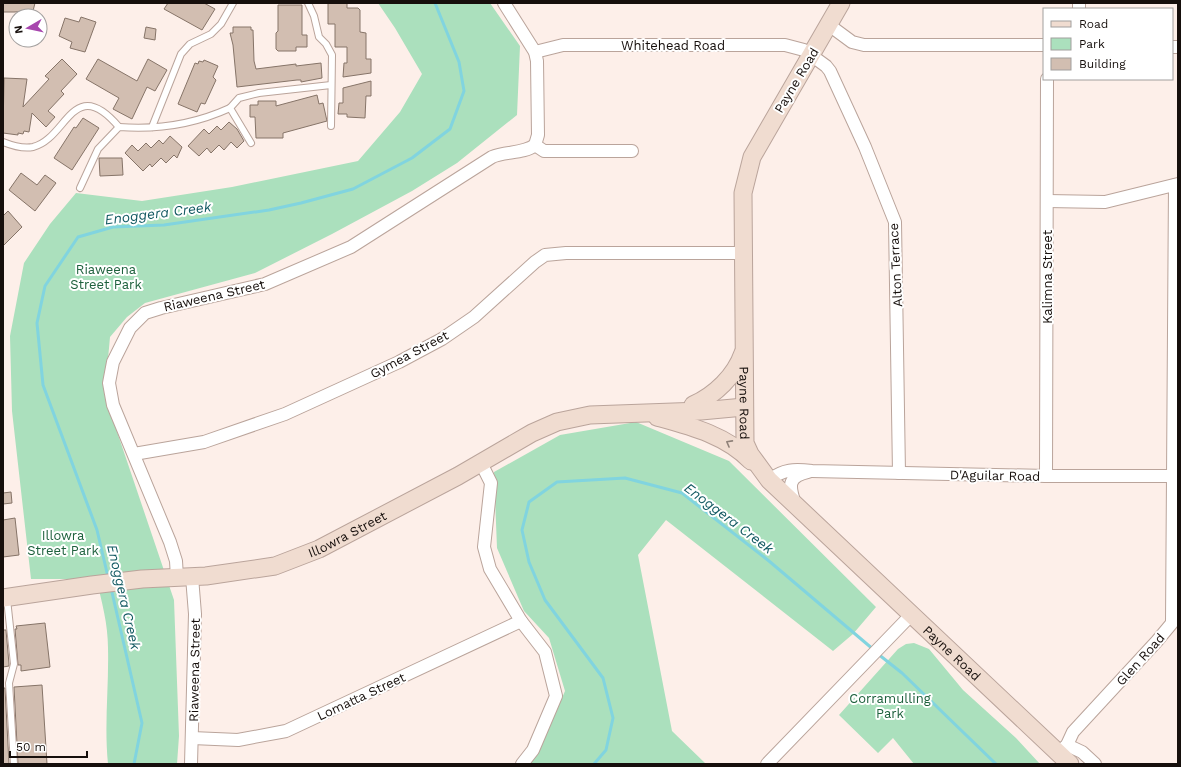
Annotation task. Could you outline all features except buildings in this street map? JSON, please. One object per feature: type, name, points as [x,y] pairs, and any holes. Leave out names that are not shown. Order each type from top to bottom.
[{"type":"street","points":[[504,3],[535,52],[538,68],[538,135],[535,145],[544,151],[632,151]]},
{"type":"street","name":"Payne Road","points":[[841,3],[752,157],[743,193],[744,401],[746,443],[750,454],[764,474],[912,614],[1065,754],[1082,752],[1095,764]]},
{"type":"street","points":[[829,25],[852,42],[864,45],[1043,45]]},
{"type":"street","name":"Whitehead Road","points":[[535,52],[563,45],[786,45],[799,48],[811,55]]},
{"type":"street","name":"Alton Terrace","points":[[811,55],[826,66],[834,79],[865,147],[895,222],[899,473]]},
{"type":"street","name":"Kalimna Street","points":[[1046,476],[1047,80]]},
{"type":"street","name":"Riaweena Street","points":[[191,764],[195,614],[185,577],[176,560],[170,542],[113,405],[109,383],[113,362],[130,328],[145,313],[265,284],[351,247],[492,157],[504,153],[527,150],[535,145]]},
{"type":"street","points":[[1047,201],[1105,202],[1176,185]]},
{"type":"street","name":"Glen Road","points":[[1065,754],[1073,732],[1175,624],[1176,185]]},
{"type":"street","name":"Gymea Street","points":[[134,454],[204,442],[285,414],[399,362],[442,339],[474,317],[535,262],[545,255],[561,253],[743,253]]},
{"type":"street","points":[[694,406],[708,398],[726,381],[740,363],[744,351]]},
{"type":"street","name":"Illowra Street","points":[[671,412],[711,400],[744,401]]},
{"type":"street","name":"Illowra Street","points":[[5,597],[142,579],[185,577],[250,570],[282,563],[319,549],[481,463],[532,433],[557,422],[590,415],[671,412],[744,401]]},
{"type":"street","points":[[640,413],[699,430],[716,437],[740,450],[764,474]]},
{"type":"street","points":[[481,463],[491,483],[492,489],[485,531],[484,547],[487,559],[496,580],[545,652],[556,696],[533,750],[522,764]]},
{"type":"street","name":"D'Aguilar Road","points":[[764,474],[790,469],[812,471],[1046,476],[1176,476]]},
{"type":"street","name":"D'Aguilar Road","points":[[795,504],[790,487],[792,481],[798,475],[812,471]]},
{"type":"street","points":[[767,764],[912,614]]},
{"type":"street","name":"Lomatta Street","points":[[192,738],[238,740],[286,731],[522,620]]},
{"type":"lane","points":[[152,127],[181,54],[190,44],[211,34],[220,24],[233,3]]},
{"type":"lane","points":[[308,3],[314,16],[319,38],[326,44],[332,55],[331,126]]},
{"type":"lane","points":[[3,142],[25,148],[34,147],[54,134],[71,113],[80,108],[95,108],[106,114],[119,127],[152,127],[190,122],[212,116],[230,108],[239,98],[259,93],[331,85]]},
{"type":"lane","points":[[230,108],[251,143]]},
{"type":"lane","points":[[80,188],[98,149],[119,127]]},
{"type":"lane","points":[[5,597],[14,664],[6,681],[14,764]]},
{"type":"green space","points":[[378,3],[490,3],[520,46],[517,115],[457,163],[412,191],[255,273],[145,303],[127,317],[110,337],[106,381],[108,405],[174,600],[179,736],[177,764],[108,764],[106,735],[108,639],[96,579],[31,579],[12,411],[10,336],[24,263],[50,224],[76,193],[142,201],[232,187],[358,161],[400,112],[422,74],[395,28]]},
{"type":"green space","points":[[636,422],[729,461],[876,607],[853,634],[833,651],[666,520],[638,555],[672,731],[706,764],[528,764],[541,747],[565,691],[549,638],[524,611],[497,548],[494,472],[560,435]]},
{"type":"green space","name":"Corramulling Park","points":[[914,643],[929,649],[963,690],[1016,738],[1040,764],[914,764],[893,738],[878,753],[839,715],[898,649],[906,644]]},
{"type":"waterway","name":"Enoggera Creek","points":[[108,577],[97,530],[43,385],[37,323],[45,286],[78,237],[113,227],[164,225],[269,210],[301,203],[353,189],[412,158],[450,129],[464,91],[459,62],[435,3]]},
{"type":"waterway","name":"Enoggera Creek","points":[[594,764],[606,750],[613,718],[603,678],[545,600],[529,562],[522,530],[529,502],[557,482],[625,478],[682,493],[769,561],[874,650]]},
{"type":"waterway","name":"Enoggera Creek","points":[[111,588],[142,723],[134,764]]},
{"type":"waterway","name":"Enoggera Creek","points":[[878,654],[902,673],[996,764]]},
{"type":"park label","name":"Riaweena Street Park","points":[[106,276]]},
{"type":"park label","name":"Illowra Street Park","points":[[63,542]]}]
